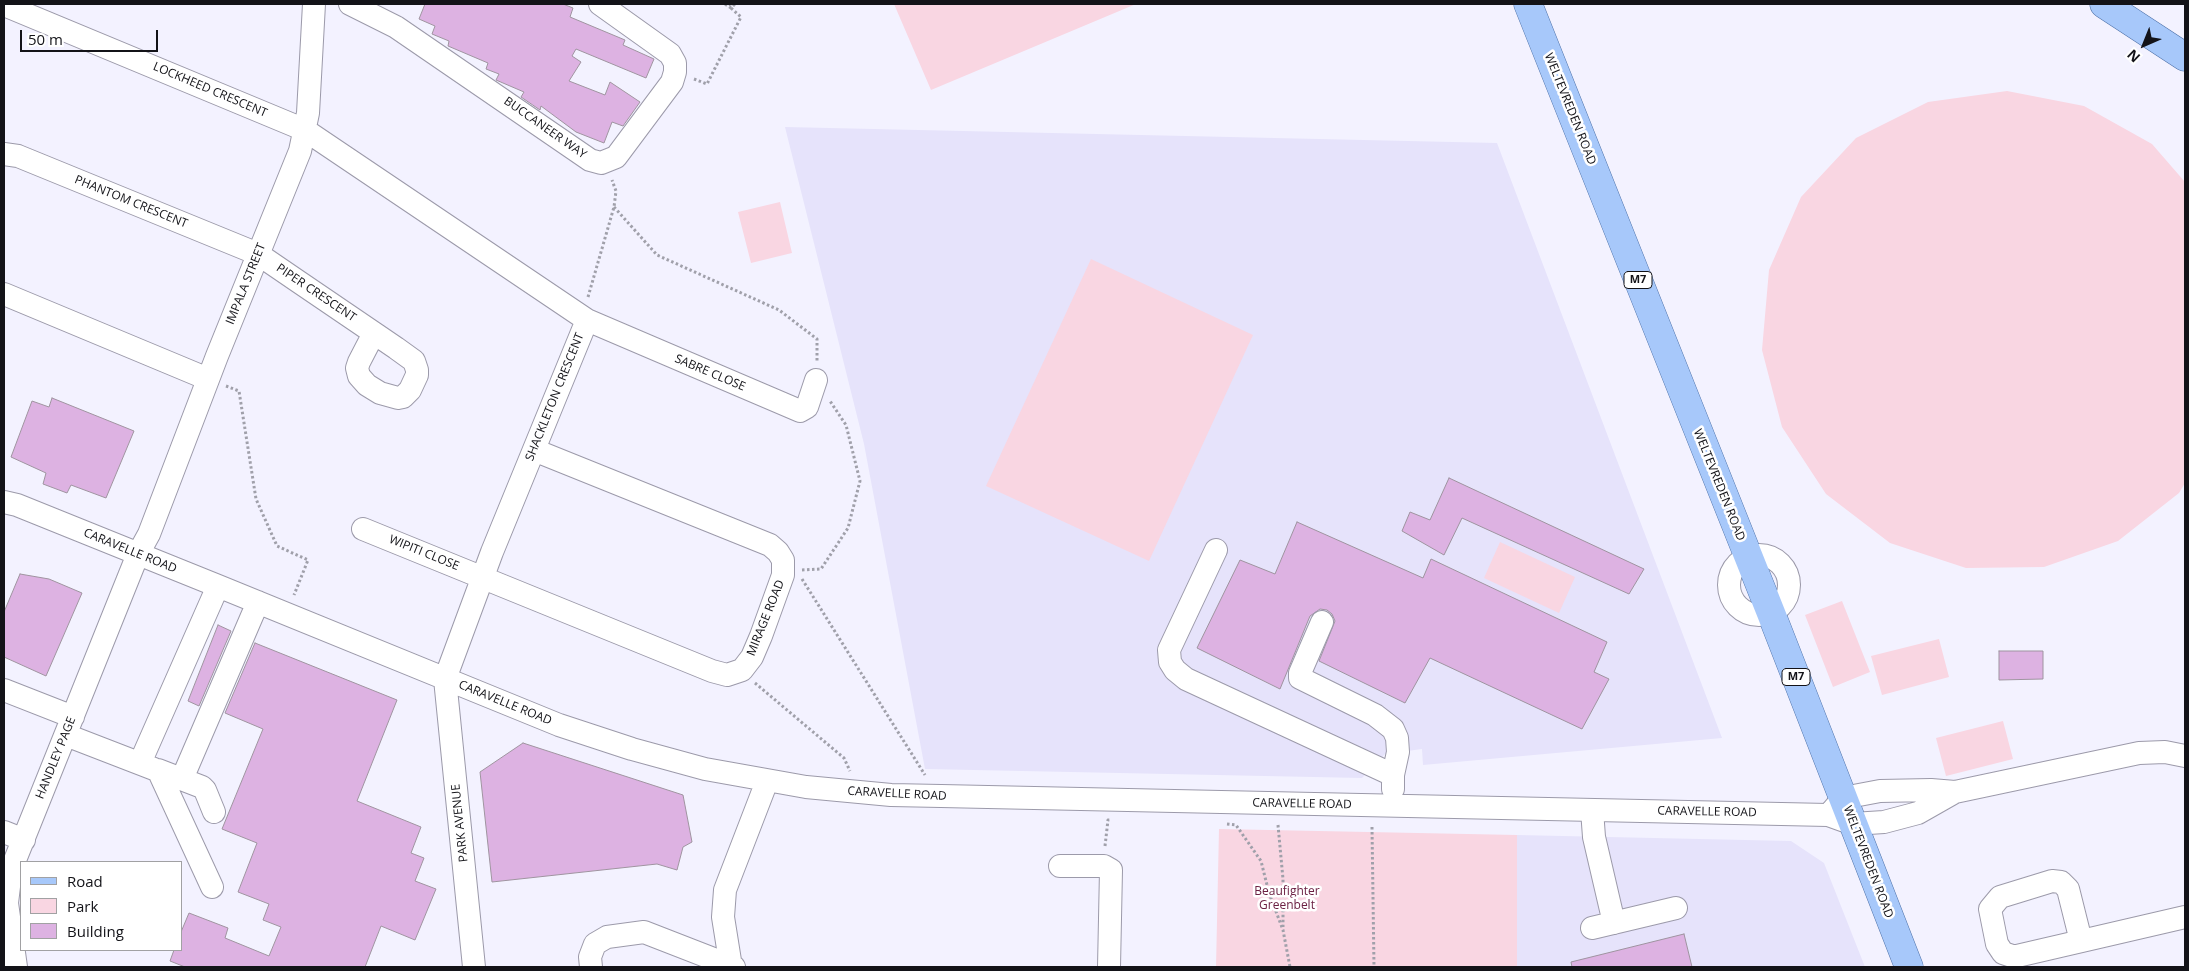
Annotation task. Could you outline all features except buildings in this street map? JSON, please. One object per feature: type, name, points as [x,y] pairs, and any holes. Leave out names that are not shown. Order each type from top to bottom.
[{"type":"main road","name":"WELTEVREDEN ROAD","points":[[1528,4],[1771,613],[1841,812],[1909,967]]},
{"type":"main road","points":[[2104,4],[2185,57]]},
{"type":"street","name":"IMPALA STREET","points":[[138,554],[149,534],[216,382],[258,254],[300,151],[305,130],[309,96],[314,4]]},
{"type":"street","name":"BUCCANEER WAY","points":[[350,4],[396,27],[590,160],[597,163],[606,162]]},
{"type":"street","points":[[600,4],[670,54],[675,63],[676,72],[672,82],[616,156],[606,162]]},
{"type":"street","name":"LOCKHEED CRESCENT","points":[[4,5],[305,130]]},
{"type":"street","name":"SHACKLETON CRESCENT","points":[[305,130],[584,318],[445,679]]},
{"type":"street","name":"PHANTOM CRESCENT","points":[[4,154],[18,156],[258,254]]},
{"type":"street","name":"PIPER CRESCENT","points":[[258,254],[374,332]]},
{"type":"street","points":[[4,294],[216,382]]},
{"type":"street","name":"SABRE CLOSE","points":[[584,318],[800,411],[807,407],[816,380]]},
{"type":"street","name":"MIRAGE ROAD","points":[[484,578],[712,671],[727,675],[742,670],[752,656],[761,636],[783,575],[783,560],[770,545],[534,450]]},
{"type":"street","name":"CARAVELLE ROAD","points":[[8,501],[560,725],[607,742],[705,769],[768,781],[891,795],[1592,810],[1841,812],[1884,822],[1918,813],[1955,792]]},
{"type":"street","name":"WIPITI CLOSE","points":[[364,529],[484,578]]},
{"type":"street","points":[[1216,550],[1169,650],[1170,662],[1175,670],[1186,679],[1393,775]]},
{"type":"street","name":"HANDLEY PAGE","points":[[16,967],[7,892],[14,836],[69,726],[138,554]]},
{"type":"street","points":[[212,887],[149,766],[218,586]]},
{"type":"street","points":[[182,779],[258,602]]},
{"type":"street","points":[[1322,622],[1300,673],[1300,678],[1375,715],[1389,724],[1395,733],[1397,745],[1397,762],[1393,775],[1394,806]]},
{"type":"street","name":"PARK AVENUE","points":[[445,679],[474,967]]},
{"type":"street","points":[[4,690],[69,726],[149,766],[205,790],[214,812]]},
{"type":"street","name":"CARAVELLE ROAD","points":[[1841,812],[1880,791],[1931,790],[1955,792],[2139,753],[2165,752],[2185,756]]},
{"type":"street","points":[[732,967],[723,917],[724,890],[768,781]]},
{"type":"street","points":[[1592,810],[1594,837],[1614,923]]},
{"type":"street","points":[[1060,866],[1104,866],[1111,870],[1109,967]]},
{"type":"street","points":[[1592,928],[1676,908]]},
{"type":"street","points":[[2081,941],[2185,917]]},
{"type":"street","points":[[591,967],[590,957],[595,944],[607,937],[644,932],[732,967]]},
{"type":"path","points":[[676,72],[707,84],[741,17],[730,6],[725,4]]},
{"type":"path","points":[[730,6],[735,4]]},
{"type":"path","points":[[584,318],[614,207],[616,191],[606,162]]},
{"type":"path","points":[[614,207],[657,256],[779,310],[817,339],[816,380],[846,425],[860,481],[848,528],[821,569],[796,570],[926,776]]},
{"type":"path","points":[[216,382],[239,391],[256,499],[277,546],[308,560],[294,595]]},
{"type":"path","points":[[742,670],[844,758],[850,771]]},
{"type":"path","points":[[1105,847],[1108,820]]},
{"type":"path","points":[[1236,825],[1261,861],[1269,893],[1283,930],[1290,967]]},
{"type":"path","points":[[1278,825],[1283,879],[1283,930]]},
{"type":"path","points":[[1372,827],[1374,967]]},
{"type":"shaded area","points":[[785,127],[1497,143],[1722,738],[1423,765],[1422,749],[1385,754],[1362,778],[925,769],[864,444]]},
{"type":"shaded area","points":[[1517,835],[1791,841],[1824,863],[1865,967],[1517,967]]},
{"type":"green space","points":[[894,4],[1136,4],[931,90]]},
{"type":"green space","points":[[2007,91],[2084,106],[2152,144],[2185,182],[2185,483],[2179,493],[2118,541],[2044,567],[1966,568],[1890,543],[1826,494],[1782,427],[1762,350],[1769,270],[1801,197],[1856,138],[1928,102]]},
{"type":"green space","points":[[780,202],[792,253],[751,263],[738,212]]},
{"type":"green space","points":[[1091,259],[1253,335],[1149,561],[986,486]]},
{"type":"green space","points":[[1500,542],[1575,577],[1559,613],[1484,578]]},
{"type":"green space","points":[[1842,601],[1870,672],[1833,687],[1805,615]]},
{"type":"green space","points":[[1939,639],[1949,677],[1882,695],[1871,656]]},
{"type":"green space","points":[[2003,721],[2013,759],[1946,776],[1936,738]]},
{"type":"green space","name":"Beaufighter Greenbelt","points":[[1219,829],[1517,835],[1517,967],[1216,967]]}]
